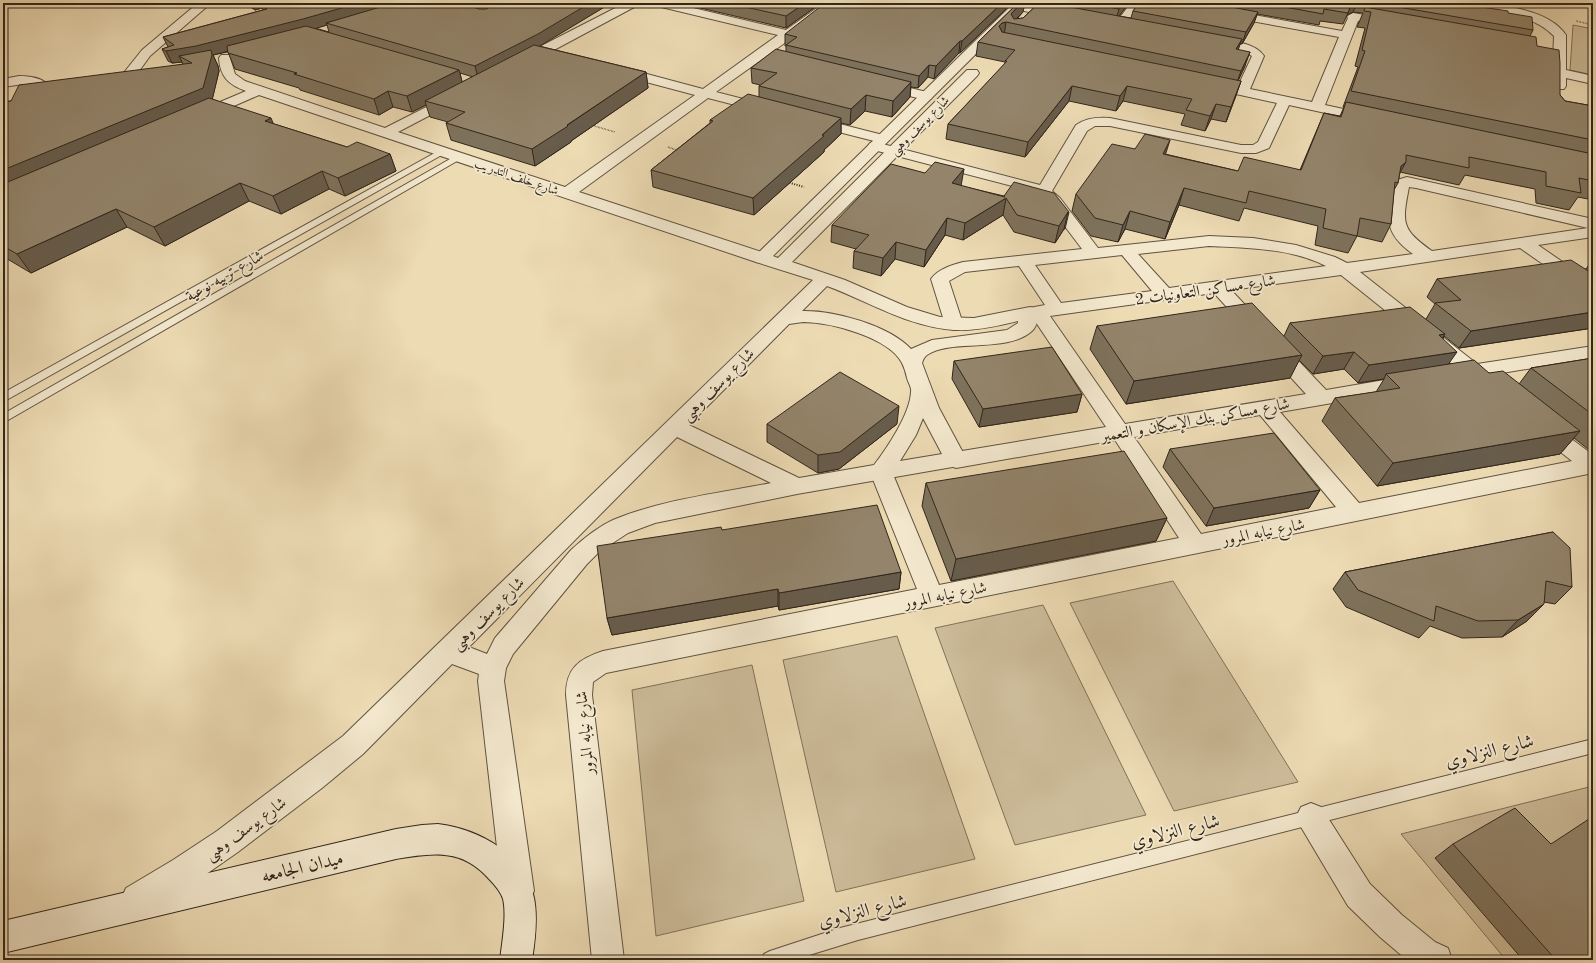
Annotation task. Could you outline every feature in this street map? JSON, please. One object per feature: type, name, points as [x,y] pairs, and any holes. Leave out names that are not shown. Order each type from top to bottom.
[{"type":"street","points":[[129,75],[146,53],[205,3]]},
{"type":"street","points":[[510,68],[634,3]]},
{"type":"street","points":[[657,3],[789,34]]},
{"type":"street","points":[[567,193],[831,3]]},
{"type":"street","points":[[1001,3],[1073,17]]},
{"type":"street","points":[[1135,28],[1116,24],[1137,3]]},
{"type":"street","points":[[1168,3],[1346,35]]},
{"type":"street","points":[[1459,3],[1525,16],[1548,24],[1560,34],[1558,96]]},
{"type":"street","name":"شارع يوسف وهبى","points":[[762,258],[926,96],[1028,8]]},
{"type":"street","points":[[1317,107],[1353,20],[1351,11],[1405,26]]},
{"type":"street","points":[[164,39],[187,33]]},
{"type":"street","points":[[1198,40],[1245,48],[1256,53],[1258,56],[1242,91]]},
{"type":"street","points":[[542,51],[564,57]]},
{"type":"street","points":[[1544,51],[1560,54]]},
{"type":"street","points":[[759,55],[774,59]]},
{"type":"street","name":"شارع خلف التدريب","points":[[210,62],[233,56],[226,70],[229,76],[246,86],[824,278]]},
{"type":"street","name":"شارع يوسف وهبى","points":[[781,264],[982,63]]},
{"type":"street","points":[[602,66],[775,111]]},
{"type":"street","points":[[113,78],[143,73]]},
{"type":"street","points":[[1559,73],[1593,80]]},
{"type":"street","points":[[3,83],[33,80],[43,87]]},
{"type":"street","points":[[866,81],[926,96]]},
{"type":"street","points":[[1196,81],[1384,122]]},
{"type":"street","points":[[25,93],[43,87],[58,85]]},
{"type":"street","points":[[186,122],[258,90]]},
{"type":"street","points":[[386,133],[462,92]]},
{"type":"street","points":[[1044,192],[1081,128],[1086,124],[1101,121],[1110,122],[1241,149],[1256,149],[1264,145],[1285,100]]},
{"type":"street","points":[[798,117],[879,142],[893,151],[1029,186],[1044,192],[1054,201],[1093,253]]},
{"type":"street","points":[[1428,256],[1407,240],[1396,225],[1396,211],[1402,183],[1404,182],[1416,182],[1593,224]]},
{"type":"street","name":"شارع مساكن التعاونيات 2","points":[[824,278],[912,316],[954,324],[978,324],[1041,311],[1345,269],[1593,232]]},
{"type":"street","points":[[954,324],[940,279],[950,272],[963,267],[1209,241],[1238,241],[1296,250],[1328,261],[1345,269],[1498,392]]},
{"type":"street","points":[[1522,242],[1593,291]]},
{"type":"street","points":[[1126,250],[1164,294]]},
{"type":"street","points":[[1024,260],[1041,311],[1195,544]]},
{"type":"street","name":"شارع يوسف وهبى","points":[[119,909],[185,871],[302,787],[353,745],[824,278]]},
{"type":"street","points":[[1218,287],[1322,398]]},
{"type":"street","points":[[912,363],[919,352],[929,346],[1001,337],[1018,333],[1028,324],[1030,319],[1041,311]]},
{"type":"street","points":[[782,320],[805,316],[837,320],[884,337],[896,344],[912,363],[921,393],[956,460]]},
{"type":"street","name":"شارع مساكن بنك الإسكان و التعمير","points":[[797,486],[1593,352]]},
{"type":"street","points":[[921,393],[918,410],[909,430],[897,451],[881,472],[932,597]]},
{"type":"street","points":[[1264,407],[1354,513]]},
{"type":"street","points":[[1529,416],[1592,465]]},
{"type":"street","points":[[674,427],[797,486]]},
{"type":"street","name":"شارع نيابه المرور","points":[[608,960],[578,684],[583,674],[592,666],[603,662],[1592,465]]},
{"type":"street","name":"شارع يوسف وهبى","points":[[519,897],[491,693],[493,668],[504,646],[579,557],[605,536],[625,525],[652,515],[797,486]]},
{"type":"street","points":[[449,651],[493,668]]},
{"type":"street","points":[[1310,817],[1358,896],[1390,926],[1424,953],[1436,960]]},
{"type":"street","name":"ميدان الجامعه","points":[[3,937],[396,844],[438,838],[467,844],[489,856],[509,879],[519,897]]},
{"type":"street","points":[[516,960],[519,897]]},
{"type":"lane","name":"شارع تربيه نوعية","points":[[3,398],[443,152]]},
{"type":"lane","name":"شارع تربيه نوعية","points":[[3,419],[460,157]]},
{"type":"lane","name":"شارع النزلاوي","points":[[770,960],[795,950],[854,932],[920,917],[1593,746]]},
{"type":"shaded area","points":[[1573,25],[1593,29],[1593,75],[1570,70]]},
{"type":"shaded area","points":[[1173,581],[1298,782],[1174,811],[1070,603]]},
{"type":"shaded area","points":[[1043,605],[1146,815],[1015,845],[935,628]]},
{"type":"shaded area","points":[[897,636],[975,859],[836,892],[783,660]]},
{"type":"shaded area","points":[[752,665],[804,901],[656,936],[632,690]]},
{"type":"shaded area","points":[[1593,786],[1593,960],[1506,960],[1401,834]]},
{"type":"building","points":[[271,3],[359,3],[196,46],[166,51],[162,49],[174,45],[163,37],[267,9],[261,6]]},
{"type":"building","points":[[394,3],[461,3],[479,9],[487,9],[491,5],[489,3],[590,3],[538,34],[475,66],[326,23]]},
{"type":"building","points":[[727,3],[805,3],[786,16]]},
{"type":"building","points":[[825,3],[1002,3],[962,41],[960,41],[936,66],[929,65],[919,76],[786,45],[797,37],[785,34]]},
{"type":"building","points":[[1018,3],[1021,3],[1011,14],[1014,19],[1023,18],[1039,3],[1049,3],[1242,39],[1236,49],[1250,52],[1241,71],[1006,22],[999,26],[1002,32],[1241,81],[1231,107],[1216,104],[1210,116],[1186,110],[1192,99],[1127,86],[1120,96],[1072,86],[1028,142],[948,124],[1007,61],[1005,61],[1015,50],[978,42]]},
{"type":"building","points":[[1089,3],[1123,3],[1119,9]]},
{"type":"building","points":[[1139,3],[1210,3],[1258,12],[1246,32],[1133,11]]},
{"type":"building","points":[[1263,3],[1353,3],[1351,4],[1348,13],[1324,9],[1323,14]]},
{"type":"building","points":[[1375,3],[1455,3],[1508,11],[1508,13],[1532,17],[1533,30]]},
{"type":"building","points":[[1365,7],[1536,37],[1537,46],[1559,50],[1560,95],[1565,101],[1593,106],[1593,140],[1351,91],[1365,51],[1362,50],[1371,12],[1364,11]]},
{"type":"building","points":[[306,26],[459,70],[407,96],[388,91],[374,99],[294,74],[297,73],[228,53],[227,46]]},
{"type":"building","points":[[534,45],[646,72],[532,149],[446,123],[465,112],[425,101]]},
{"type":"building","points":[[776,49],[911,82],[893,101],[866,95],[851,109],[759,86],[777,73],[751,68]]},
{"type":"building","points":[[211,50],[212,55],[203,88],[3,170],[3,102],[11,101],[19,85],[192,63],[179,56]]},
{"type":"building","points":[[748,94],[841,118],[822,135],[824,136],[753,198],[651,170],[713,121],[710,120]]},
{"type":"building","points":[[209,98],[271,118],[265,121],[347,147],[357,142],[390,154],[338,178],[322,171],[273,196],[240,183],[154,227],[116,209],[17,254],[3,246],[3,184]]},
{"type":"building","points":[[1346,102],[1593,154],[1593,181],[1579,178],[1581,193],[1546,186],[1546,172],[1469,157],[1469,168],[1406,155],[1406,162],[1401,166],[1398,183],[1395,182],[1391,224],[1360,218],[1357,236],[1323,228],[1326,209],[1249,191],[1246,203],[1184,188],[1170,222],[1130,211],[1123,225],[1095,218],[1076,194],[1112,144],[1135,149],[1145,134],[1170,140],[1163,154],[1238,171],[1244,157],[1301,170],[1324,113],[1341,117]]},
{"type":"building","points":[[935,162],[964,169],[952,183],[1005,197],[1004,196],[1014,182],[1054,193],[1069,212],[1059,226],[1017,215],[1006,198],[965,223],[947,218],[926,250],[896,242],[883,258],[854,251],[869,235],[832,225],[891,164],[925,173]]},
{"type":"building","points":[[1571,260],[1593,274],[1593,312],[1471,331],[1435,303],[1461,300],[1437,279]]},
{"type":"building","points":[[1252,303],[1302,355],[1134,381],[1097,326]]},
{"type":"building","points":[[1410,307],[1445,334],[1439,335],[1457,352],[1369,365],[1354,352],[1323,356],[1290,323]]},
{"type":"building","points":[[1052,347],[1082,394],[983,409],[954,361]]},
{"type":"building","points":[[1593,358],[1593,415],[1531,368]]},
{"type":"building","points":[[1474,360],[1489,373],[1503,371],[1580,431],[1393,463],[1335,398],[1400,388],[1386,374]]},
{"type":"building","points":[[840,372],[899,406],[840,452],[818,455],[767,424]]},
{"type":"building","points":[[1274,433],[1320,490],[1214,508],[1170,449]]},
{"type":"building","points":[[1124,451],[1167,518],[956,559],[926,483]]},
{"type":"building","points":[[877,505],[901,572],[779,593],[778,589],[607,618],[597,546],[721,527],[722,530]]},
{"type":"building","points":[[1553,532],[1570,548],[1572,587],[1546,581],[1544,604],[1518,620],[1478,621],[1436,606],[1434,621],[1358,590],[1345,572]]},
{"type":"building","points":[[1515,808],[1551,844],[1592,817],[1593,818],[1593,960],[1556,960],[1453,844]]}]
